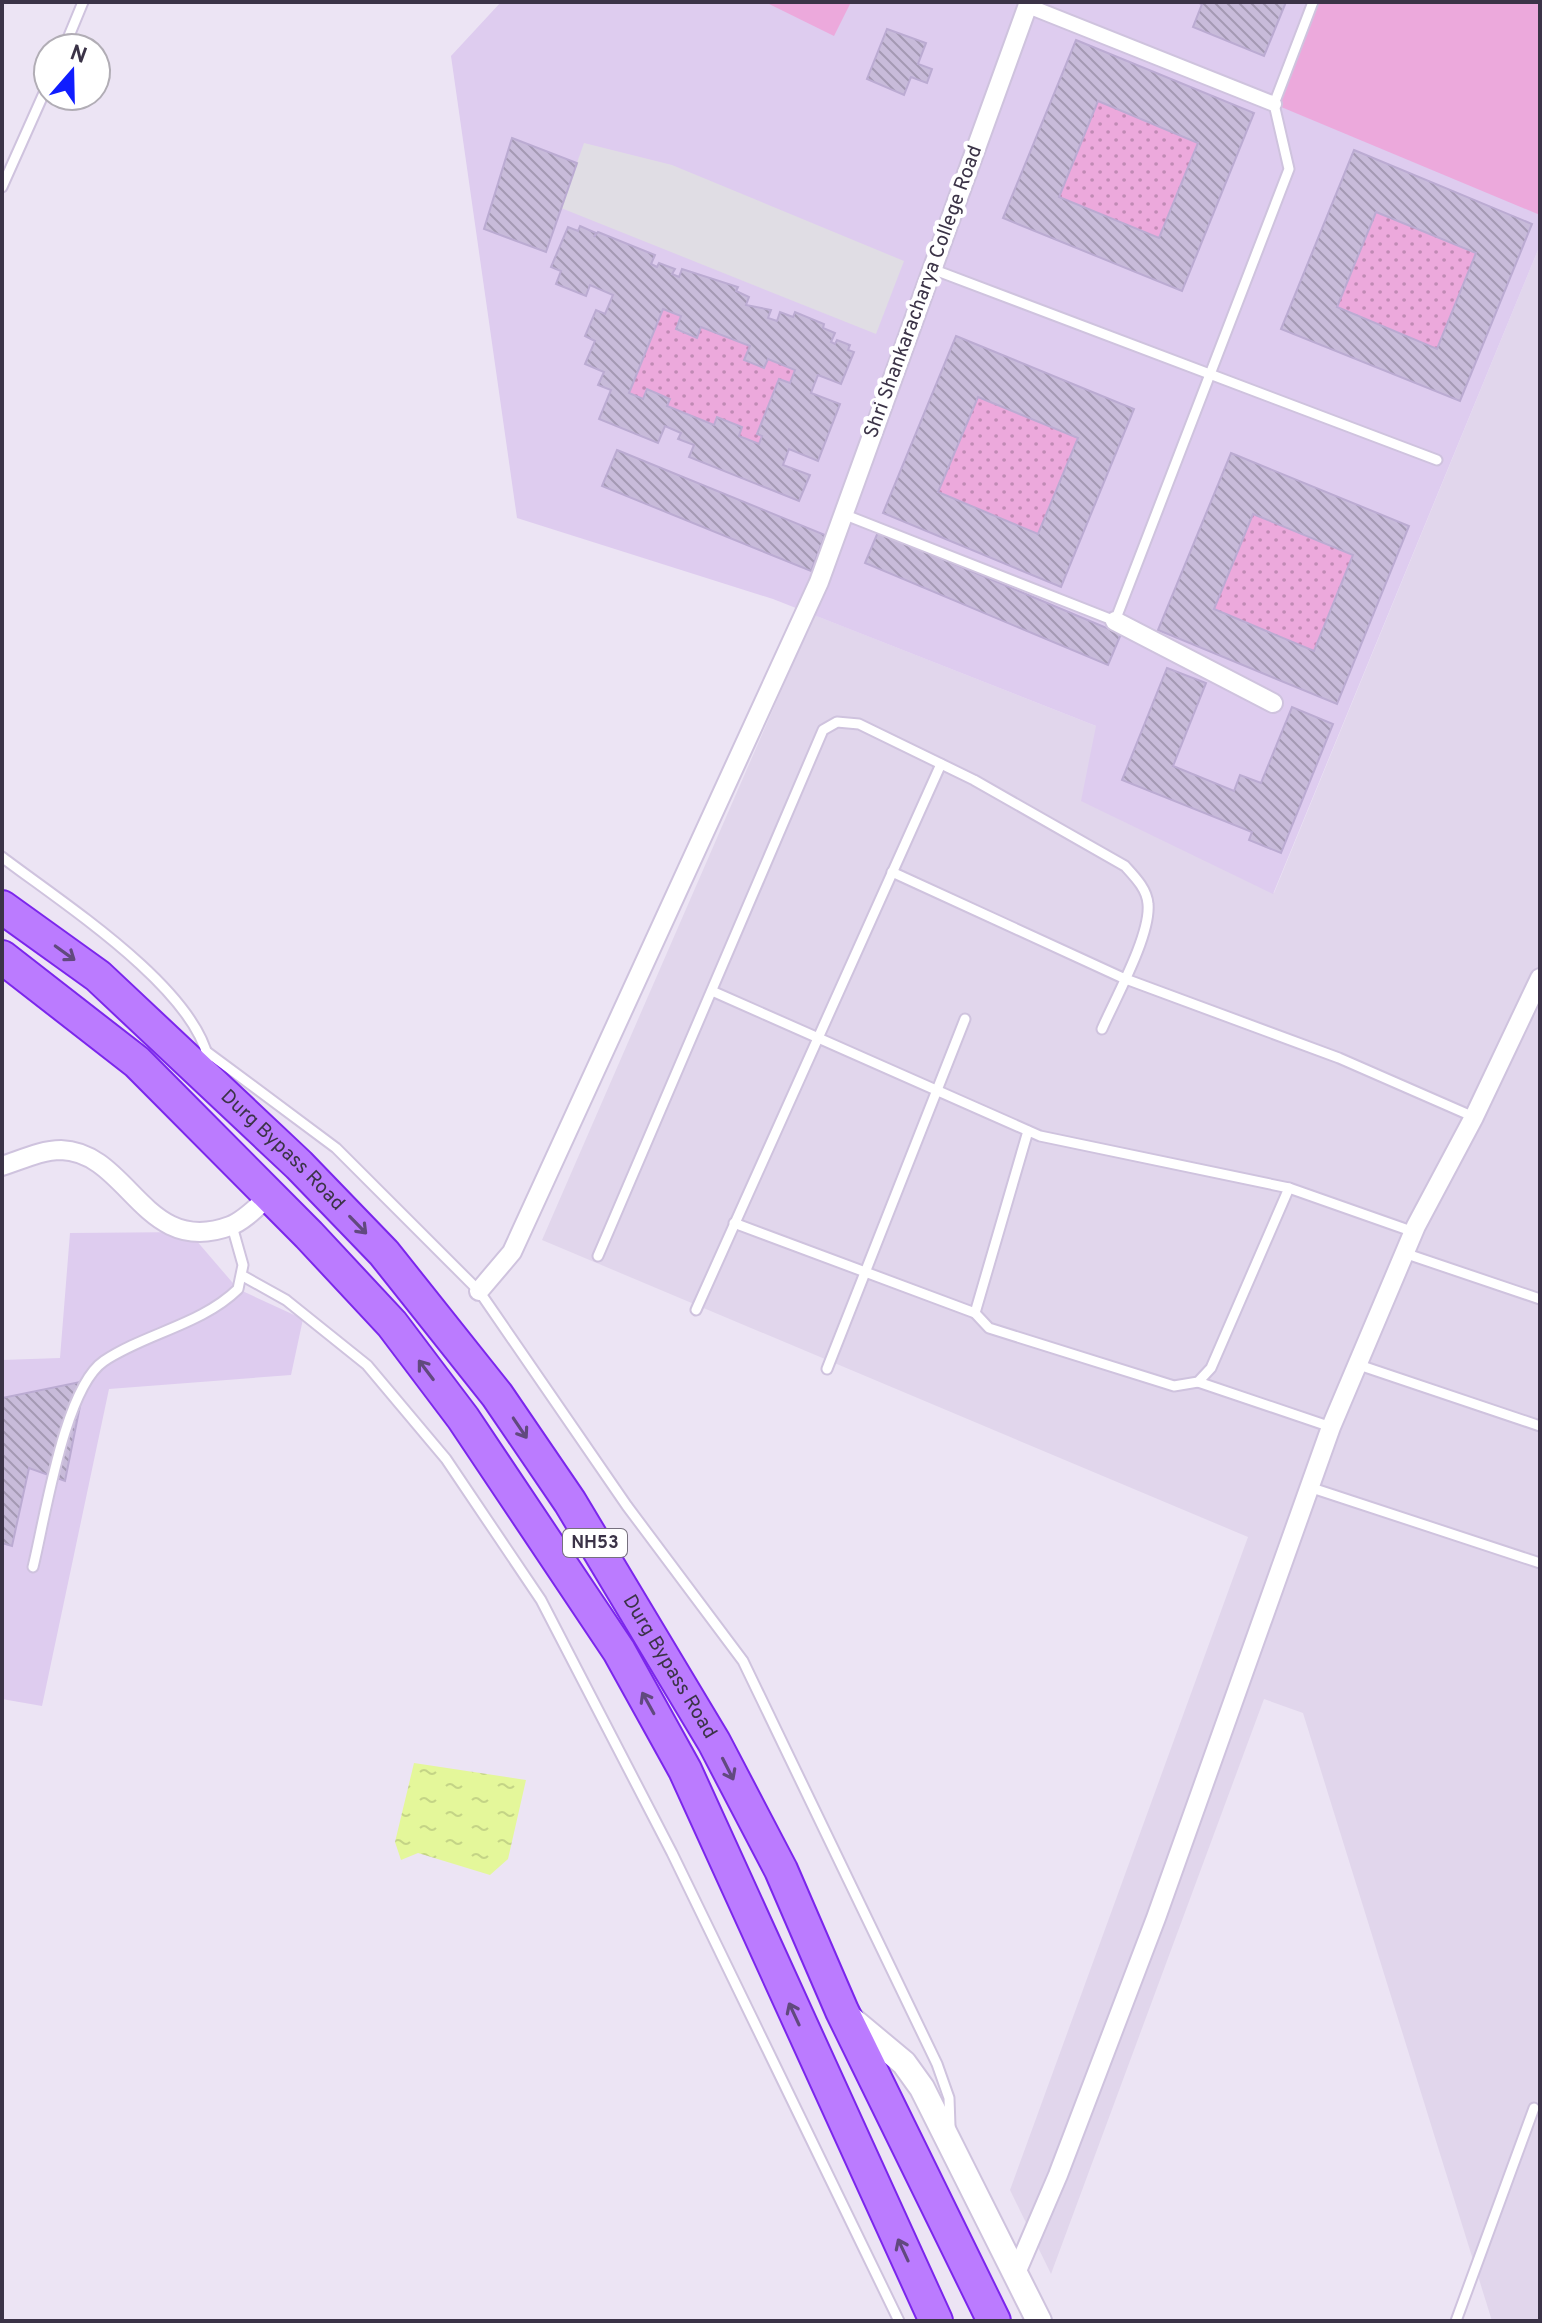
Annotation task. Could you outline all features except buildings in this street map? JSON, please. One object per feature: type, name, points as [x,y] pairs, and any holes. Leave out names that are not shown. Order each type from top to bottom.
[{"type":"highway","name":"Durg Bypass Road","points":[[2,907],[98,976],[210,1066],[384,1253],[505,1407],[643,1620],[714,1742],[781,1870],[842,2011],[994,2321]]},
{"type":"highway","name":"Durg Bypass Road","points":[[2,957],[137,1062],[392,1324],[463,1418],[619,1651],[685,1770],[936,2321]]},
{"type":"street","points":[[1029,4],[1274,104]]},
{"type":"street","name":"Shri Shankaracharya College Road","points":[[479,1291],[512,1252],[819,582],[1029,4]]},
{"type":"street","points":[[1115,621],[1273,703]]},
{"type":"street","points":[[1016,2273],[1058,2175],[1156,1918],[1331,1427],[1414,1232],[1474,1117],[1540,978]]},
{"type":"street","points":[[2,1166],[43,1152],[64,1150],[98,1165],[160,1221],[189,1232],[232,1226],[269,1196]]},
{"type":"street","points":[[842,2011],[904,2063],[922,2088],[1039,2321]]},
{"type":"lane","points":[[71,32],[83,2]]},
{"type":"lane","points":[[843,514],[1115,621],[1289,169],[1274,104],[1313,2]]},
{"type":"lane","points":[[2,187],[35,112]]},
{"type":"lane","points":[[932,269],[1437,460]]},
{"type":"lane","points":[[598,1256],[823,730],[837,722],[859,724],[941,764],[1125,866],[1141,883],[1148,904],[1142,934],[1102,1029]]},
{"type":"lane","points":[[696,1310],[941,764]]},
{"type":"lane","points":[[2,857],[142,966],[189,1015],[210,1066],[336,1148],[479,1291],[627,1506],[743,1661],[937,2064],[949,2098],[952,2146]]},
{"type":"lane","points":[[892,872],[1123,978],[1339,1058],[1474,1117]]},
{"type":"lane","points":[[712,991],[1028,1131],[1289,1188],[1414,1232]]},
{"type":"lane","points":[[827,1369],[965,1019]]},
{"type":"lane","points":[[975,1313],[1028,1131]]},
{"type":"lane","points":[[1198,1382],[1211,1368],[1229,1332],[1289,1188]]},
{"type":"lane","points":[[734,1223],[975,1313],[989,1328],[1174,1386],[1198,1382],[1331,1427]]},
{"type":"lane","points":[[33,1567],[80,1387],[103,1362],[228,1299],[238,1289],[243,1276],[232,1226]]},
{"type":"lane","points":[[1407,1254],[1540,1299]]},
{"type":"lane","points":[[243,1276],[286,1300],[367,1365],[446,1459],[541,1600],[679,1866],[899,2321]]},
{"type":"lane","points":[[1359,1365],[1540,1426]]},
{"type":"lane","points":[[1309,1487],[1540,1563]]},
{"type":"lane","points":[[1456,2321],[1534,2108]]},
{"type":"shaded area","points":[[501,2],[1540,2],[1540,245],[1273,894],[1081,801],[1096,726],[773,599],[517,518],[451,56]]},
{"type":"shaded area","points":[[765,2],[851,2],[834,36]]},
{"type":"shaded area","points":[[1313,2],[1540,2],[1540,215],[1274,104]]},
{"type":"shaded area","points":[[1098,101],[1198,143],[1159,238],[1059,197]]},
{"type":"shaded area","points":[[584,143],[672,165],[904,261],[876,334],[561,208]]},
{"type":"shaded area","points":[[1376,212],[1476,253],[1437,349],[1337,307]]},
{"type":"shaded area","points":[[1540,245],[1540,2321],[1492,2321],[1303,1713],[1264,1699],[1051,2274],[1010,2190],[1248,1537],[542,1240],[814,615],[1096,726],[1274,893]]},
{"type":"shaded area","points":[[663,309],[681,316],[676,330],[696,338],[701,327],[750,346],[745,360],[763,368],[768,359],[795,370],[790,383],[779,379],[757,433],[762,436],[759,444],[739,436],[742,427],[714,425],[667,406],[670,399],[647,390],[643,399],[629,393]]},
{"type":"shaded area","points":[[978,397],[1078,438],[1038,534],[938,492]]},
{"type":"shaded area","points":[[1253,514],[1353,555],[1314,651],[1214,609]]},
{"type":"shaded area","points":[[189,1232],[238,1289],[303,1319],[291,1375],[109,1389],[42,1706],[2,1699],[2,1360],[60,1358],[70,1233]]},
{"type":"water","points":[[414,1763],[526,1780],[508,1859],[490,1875],[418,1853],[401,1860],[395,1842]]}]
